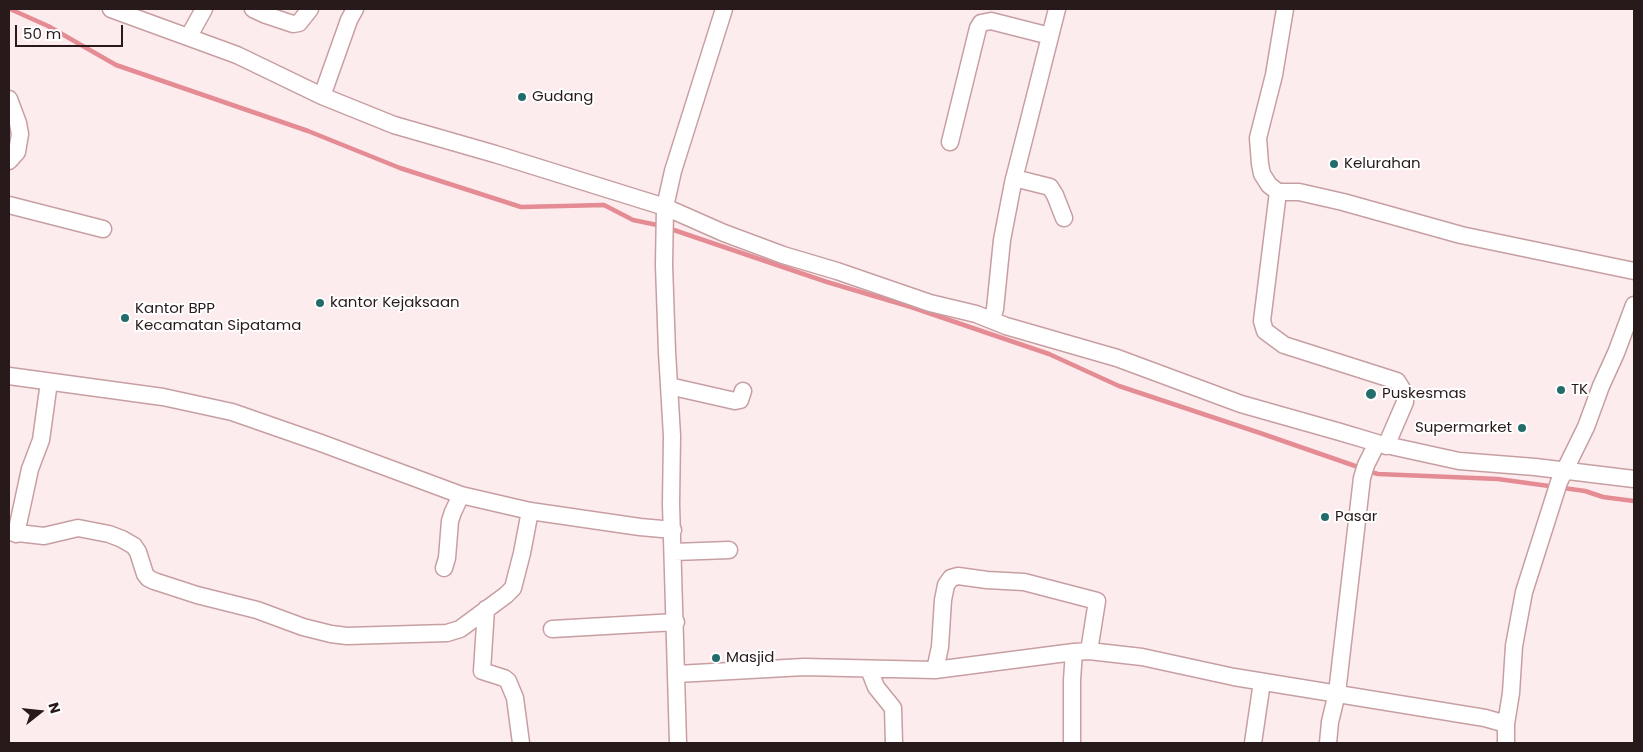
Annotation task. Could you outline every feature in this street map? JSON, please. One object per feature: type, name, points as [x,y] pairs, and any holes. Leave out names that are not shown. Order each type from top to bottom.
[{"type":"street","points":[[111,9],[188,36],[270,69],[322,96],[394,125],[495,154],[665,212],[782,255],[837,271],[930,304],[976,314],[1117,358],[1241,404],[1382,445],[1459,461],[1535,467],[1560,483],[1634,479]]},
{"type":"street","points":[[188,36],[204,9]]},
{"type":"street","points":[[253,9],[293,24],[299,23],[310,9]]},
{"type":"street","points":[[322,96],[349,20],[355,9]]},
{"type":"street","points":[[678,743],[672,436],[664,265],[665,212],[672,171],[724,9]]},
{"type":"street","points":[[992,320],[995,309],[1002,240],[1014,178],[1057,9]]},
{"type":"street","points":[[1285,9],[1274,75],[1258,138],[1262,174],[1269,185],[1278,192],[1299,192],[1343,202],[1461,235],[1634,271]]},
{"type":"street","points":[[950,142],[978,28],[981,23],[991,21],[1050,36]]},
{"type":"street","points":[[9,99],[20,134],[17,152],[9,161]]},
{"type":"street","points":[[1014,178],[1050,187],[1064,218]]},
{"type":"street","points":[[1278,192],[1262,316],[1263,326],[1269,334],[1284,344],[1397,381],[1404,394],[1405,402],[1382,445],[1364,472],[1337,693],[1329,728],[1328,743]]},
{"type":"street","points":[[9,205],[103,229]]},
{"type":"street","points":[[1506,743],[1506,724],[1511,693],[1514,646],[1524,592],[1560,483],[1586,427],[1634,305]]},
{"type":"street","points":[[9,376],[162,397],[232,412],[462,495],[530,511],[673,530]]},
{"type":"street","points":[[49,382],[41,440],[30,469],[12,533],[44,536],[78,528],[109,534],[134,546],[138,552],[145,574],[154,581],[196,595],[257,610],[303,627],[347,636],[447,633],[460,629],[513,588],[530,511]]},
{"type":"street","points":[[669,386],[735,401],[740,400],[743,391]]},
{"type":"street","points":[[444,568],[447,558],[450,521],[462,495]]},
{"type":"street","points":[[674,552],[729,550]]},
{"type":"street","points":[[935,670],[940,648],[942,600],[946,585],[951,578],[958,576],[1024,582],[1097,601],[1072,680],[1072,743]]},
{"type":"street","points":[[486,609],[482,671],[504,678],[508,682],[515,698],[521,743]]},
{"type":"street","points":[[552,629],[676,622]]},
{"type":"street","points":[[677,674],[804,667],[935,670],[1082,651],[1142,657],[1262,682],[1485,718],[1506,724]]},
{"type":"street","points":[[869,669],[876,687],[892,708],[894,743]]},
{"type":"street","points":[[1253,743],[1262,682]]},
{"type":"waterway","points":[[10,9],[48,26],[116,65],[308,131],[400,168],[521,207],[604,205],[633,220],[662,226],[1049,354],[1119,386],[1361,468]]},
{"type":"waterway","points":[[1368,471],[1378,474],[1498,479],[1585,491],[1603,497],[1634,501]]},
{"type":"place","name":"Gudang","points":[[522,97]]},
{"type":"place","name":"Kelurahan","points":[[1334,164]]},
{"type":"place","name":"kantor Kejaksaan","points":[[320,303]]},
{"type":"place","name":"Kantor BPP Kecamatan Sipatama","points":[[125,318]]},
{"type":"place","name":"TK","points":[[1561,390]]},
{"type":"place","name":"Puskesmas","points":[[1371,394]]},
{"type":"place","name":"Supermarket","points":[[1522,428]]},
{"type":"place","name":"Pasar","points":[[1325,517]]},
{"type":"place","name":"Masjid","points":[[716,658]]}]
